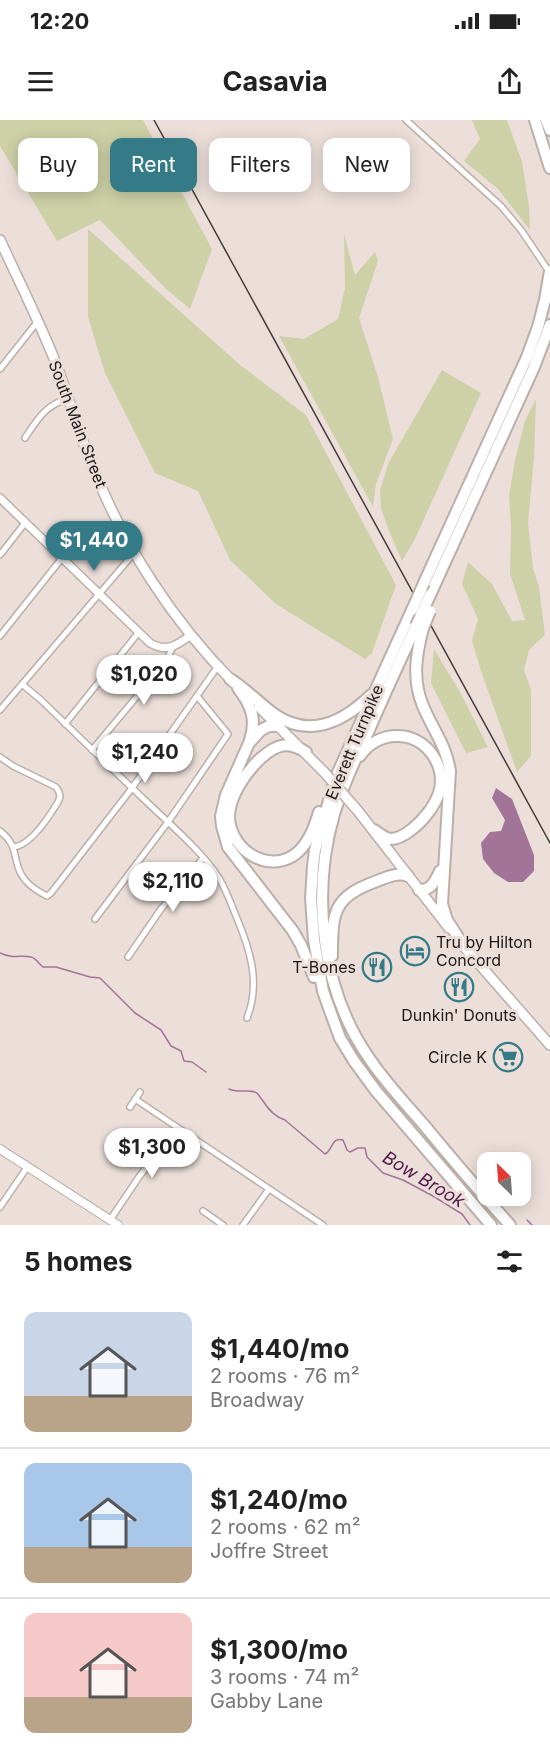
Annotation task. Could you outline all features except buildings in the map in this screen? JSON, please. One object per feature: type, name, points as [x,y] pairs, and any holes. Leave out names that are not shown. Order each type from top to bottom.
[{"type":"highway","points":[[530,120],[549,163]]},
{"type":"highway","points":[[535,120],[550,168]]},
{"type":"highway","points":[[546,120],[550,130]]},
{"type":"highway","name":"Everett Turnpike","points":[[491,1225],[376,1091],[340,1038],[321,982],[314,940],[311,898],[315,850],[335,779],[527,357],[538,327],[550,272]]},
{"type":"highway","name":"Everett Turnpike","points":[[511,1225],[474,1186],[386,1083],[368,1057],[336,989],[326,946],[322,905],[323,873],[328,841],[342,791],[420,627],[430,596],[534,367],[550,325]]},
{"type":"highway","points":[[463,945],[443,912],[441,897],[450,771],[448,757],[418,692],[415,662],[420,627],[430,611],[481,493],[497,448]]},
{"type":"highway","points":[[230,679],[274,714],[289,722],[307,726],[328,724],[342,718],[359,707],[375,691]]},
{"type":"highway","points":[[230,679],[244,697],[253,714],[253,728],[223,805],[221,816],[224,837],[228,847],[301,945],[324,1005],[340,1038]]},
{"type":"highway","points":[[249,742],[261,730],[268,726],[277,726]]},
{"type":"highway","points":[[342,791],[362,753],[381,739],[406,736],[420,742],[430,751],[438,764],[441,778],[439,792],[428,812],[417,825],[395,838],[386,837],[374,830]]},
{"type":"highway","points":[[306,752],[290,745],[277,747],[262,757],[243,780],[234,799],[229,819],[232,833],[244,851],[268,861],[286,860],[295,854],[308,838],[326,794],[335,779]]},
{"type":"highway","points":[[419,890],[426,890],[434,883],[444,859]]},
{"type":"highway","points":[[336,989],[333,927],[334,916],[339,906],[347,895],[362,887],[397,874],[408,876]]},
{"type":"main road","name":"South Main Street","points":[[0,240],[53,357],[103,492],[160,594],[218,666],[306,752],[358,811],[463,945],[550,1045]]},
{"type":"main road","points":[[0,1149],[118,1225]]},
{"type":"street","points":[[406,120],[501,206],[550,272]]},
{"type":"street","points":[[0,369],[38,321]]},
{"type":"street","points":[[25,438],[47,408],[61,400],[68,399]]},
{"type":"street","points":[[0,498],[156,646],[166,649],[173,647],[191,635]]},
{"type":"street","points":[[0,555],[25,523]]},
{"type":"street","points":[[0,710],[135,552]]},
{"type":"street","points":[[0,636],[62,558]]},
{"type":"street","points":[[65,724],[139,632]]},
{"type":"street","points":[[92,750],[165,663],[173,647]]},
{"type":"street","points":[[0,831],[14,847],[21,876],[28,884],[46,896],[51,893],[132,788],[218,666]]},
{"type":"street","points":[[23,685],[168,822],[203,858],[219,879],[251,958],[254,973],[253,994],[247,1017]]},
{"type":"street","points":[[94,919],[168,822],[228,734],[197,696]]},
{"type":"street","points":[[0,757],[52,784],[59,792],[58,802],[29,841],[20,847],[14,847]]},
{"type":"street","points":[[128,957],[161,909],[203,858]]},
{"type":"street","points":[[130,1107],[140,1092]]},
{"type":"street","points":[[135,1099],[323,1225]]},
{"type":"street","points":[[110,1220],[177,1127]]},
{"type":"street","points":[[0,1207],[27,1166]]},
{"type":"street","points":[[243,1225],[269,1189]]},
{"type":"street","points":[[203,1211],[223,1225]]},
{"type":"green space","points":[[0,120],[143,120],[153,138],[110,138],[110,192],[182,192],[212,249],[190,309],[166,289],[100,220],[57,241],[28,192],[98,192],[98,138],[18,138],[18,176],[0,146]]},
{"type":"green space","points":[[472,120],[507,120],[522,162],[529,206],[530,230],[498,189],[464,161],[480,139]]},
{"type":"green space","points":[[88,229],[239,364],[306,415],[396,585],[372,653],[365,659],[276,604],[230,560],[198,491],[155,473],[105,373],[88,317]]},
{"type":"green space","points":[[344,234],[355,275],[375,252],[378,261],[359,318],[378,377],[393,439],[376,484],[373,507],[279,336],[304,339],[338,319],[345,288]]},
{"type":"green space","points":[[442,370],[481,393],[415,539],[402,561],[381,508],[380,490],[388,464]]},
{"type":"green space","points":[[536,399],[534,458],[528,523],[533,568],[539,587],[545,635],[529,650],[524,670],[531,690],[531,756],[517,772],[472,641],[478,619],[462,584],[468,562],[492,584],[512,621],[525,620],[510,574],[509,496],[525,421]]},
{"type":"green space","points":[[434,649],[460,692],[488,747],[466,753],[431,683]]},
{"type":"shaded area","points":[[496,788],[512,799],[534,855],[534,871],[523,882],[508,882],[494,873],[483,859],[481,843],[490,832],[501,831],[505,820],[492,798]]},
{"type":"waterway","name":"Bow Brook","points":[[0,953],[9,956],[31,957],[43,967],[56,967],[100,978],[135,1013],[161,1030],[171,1046],[181,1051],[184,1061],[192,1062],[206,1072]]},
{"type":"waterway","name":"Bow Brook","points":[[229,1089],[257,1093],[272,1112],[285,1120],[325,1154],[336,1140],[343,1140],[350,1152],[358,1148],[365,1148],[367,1157],[383,1173],[403,1180],[433,1196],[462,1214],[470,1225]]},
{"type":"waterway","name":"Bow Brook","points":[[527,1220],[532,1225]]},
{"type":"railway","points":[[154,120],[550,843]]},
{"type":"place","name":"Tru by Hilton Concord","points":[[415,951]]},
{"type":"place","name":"T-Bones","points":[[377,967]]},
{"type":"place","name":"Dunkin' Donuts","points":[[459,987]]},
{"type":"place","name":"Circle K","points":[[508,1057]]}]
